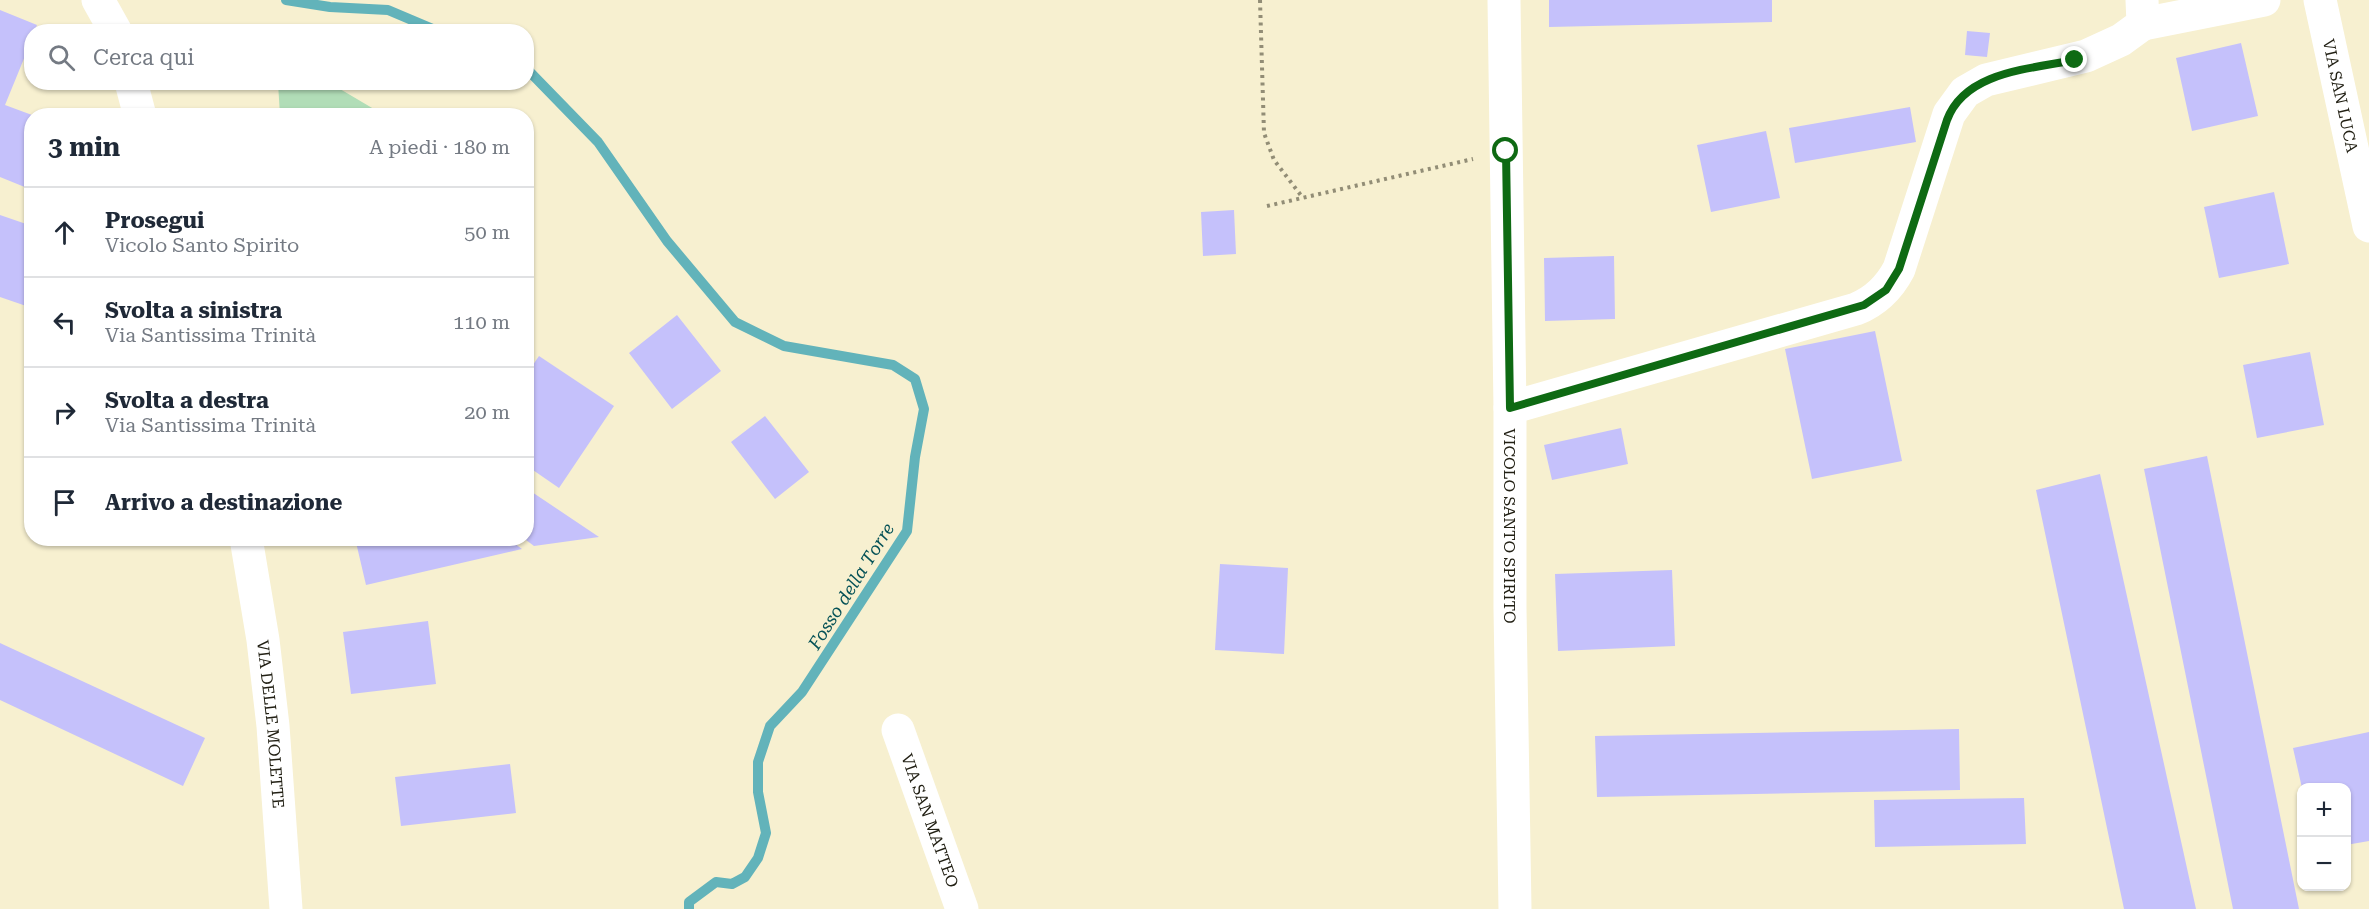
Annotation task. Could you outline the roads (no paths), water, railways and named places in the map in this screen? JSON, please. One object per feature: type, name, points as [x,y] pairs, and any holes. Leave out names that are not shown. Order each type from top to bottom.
[{"type":"street","points":[[98,0],[112,24]]},
{"type":"street","name":"VICOLO SANTO SPIRITO","points":[[1504,0],[1515,909]]},
{"type":"street","points":[[1510,408],[1864,305],[1886,290],[1899,269],[1949,114],[1965,92],[1986,80],[2086,56],[2115,43],[2143,12],[2264,0]]},
{"type":"street","name":"VIA SAN LUCA","points":[[2320,0],[2369,226]]},
{"type":"street","points":[[133,90],[138,108]]},
{"type":"street","name":"VIA DELLE MOLETTE","points":[[247,546],[263,640],[273,726],[286,909]]},
{"type":"street","name":"VIA SAN MATTEO","points":[[898,730],[962,909]]},
{"type":"waterway","name":"Fosso della Torre","points":[[286,0],[330,7],[388,10],[421,24]]},
{"type":"waterway","name":"Fosso della Torre","points":[[534,76],[598,142],[667,241],[735,322],[784,346],[893,365],[915,379],[924,409],[915,457],[907,531],[802,692],[770,726],[758,762],[758,792],[766,833],[758,858],[745,877],[732,884],[716,882],[689,902],[689,909]]}]
